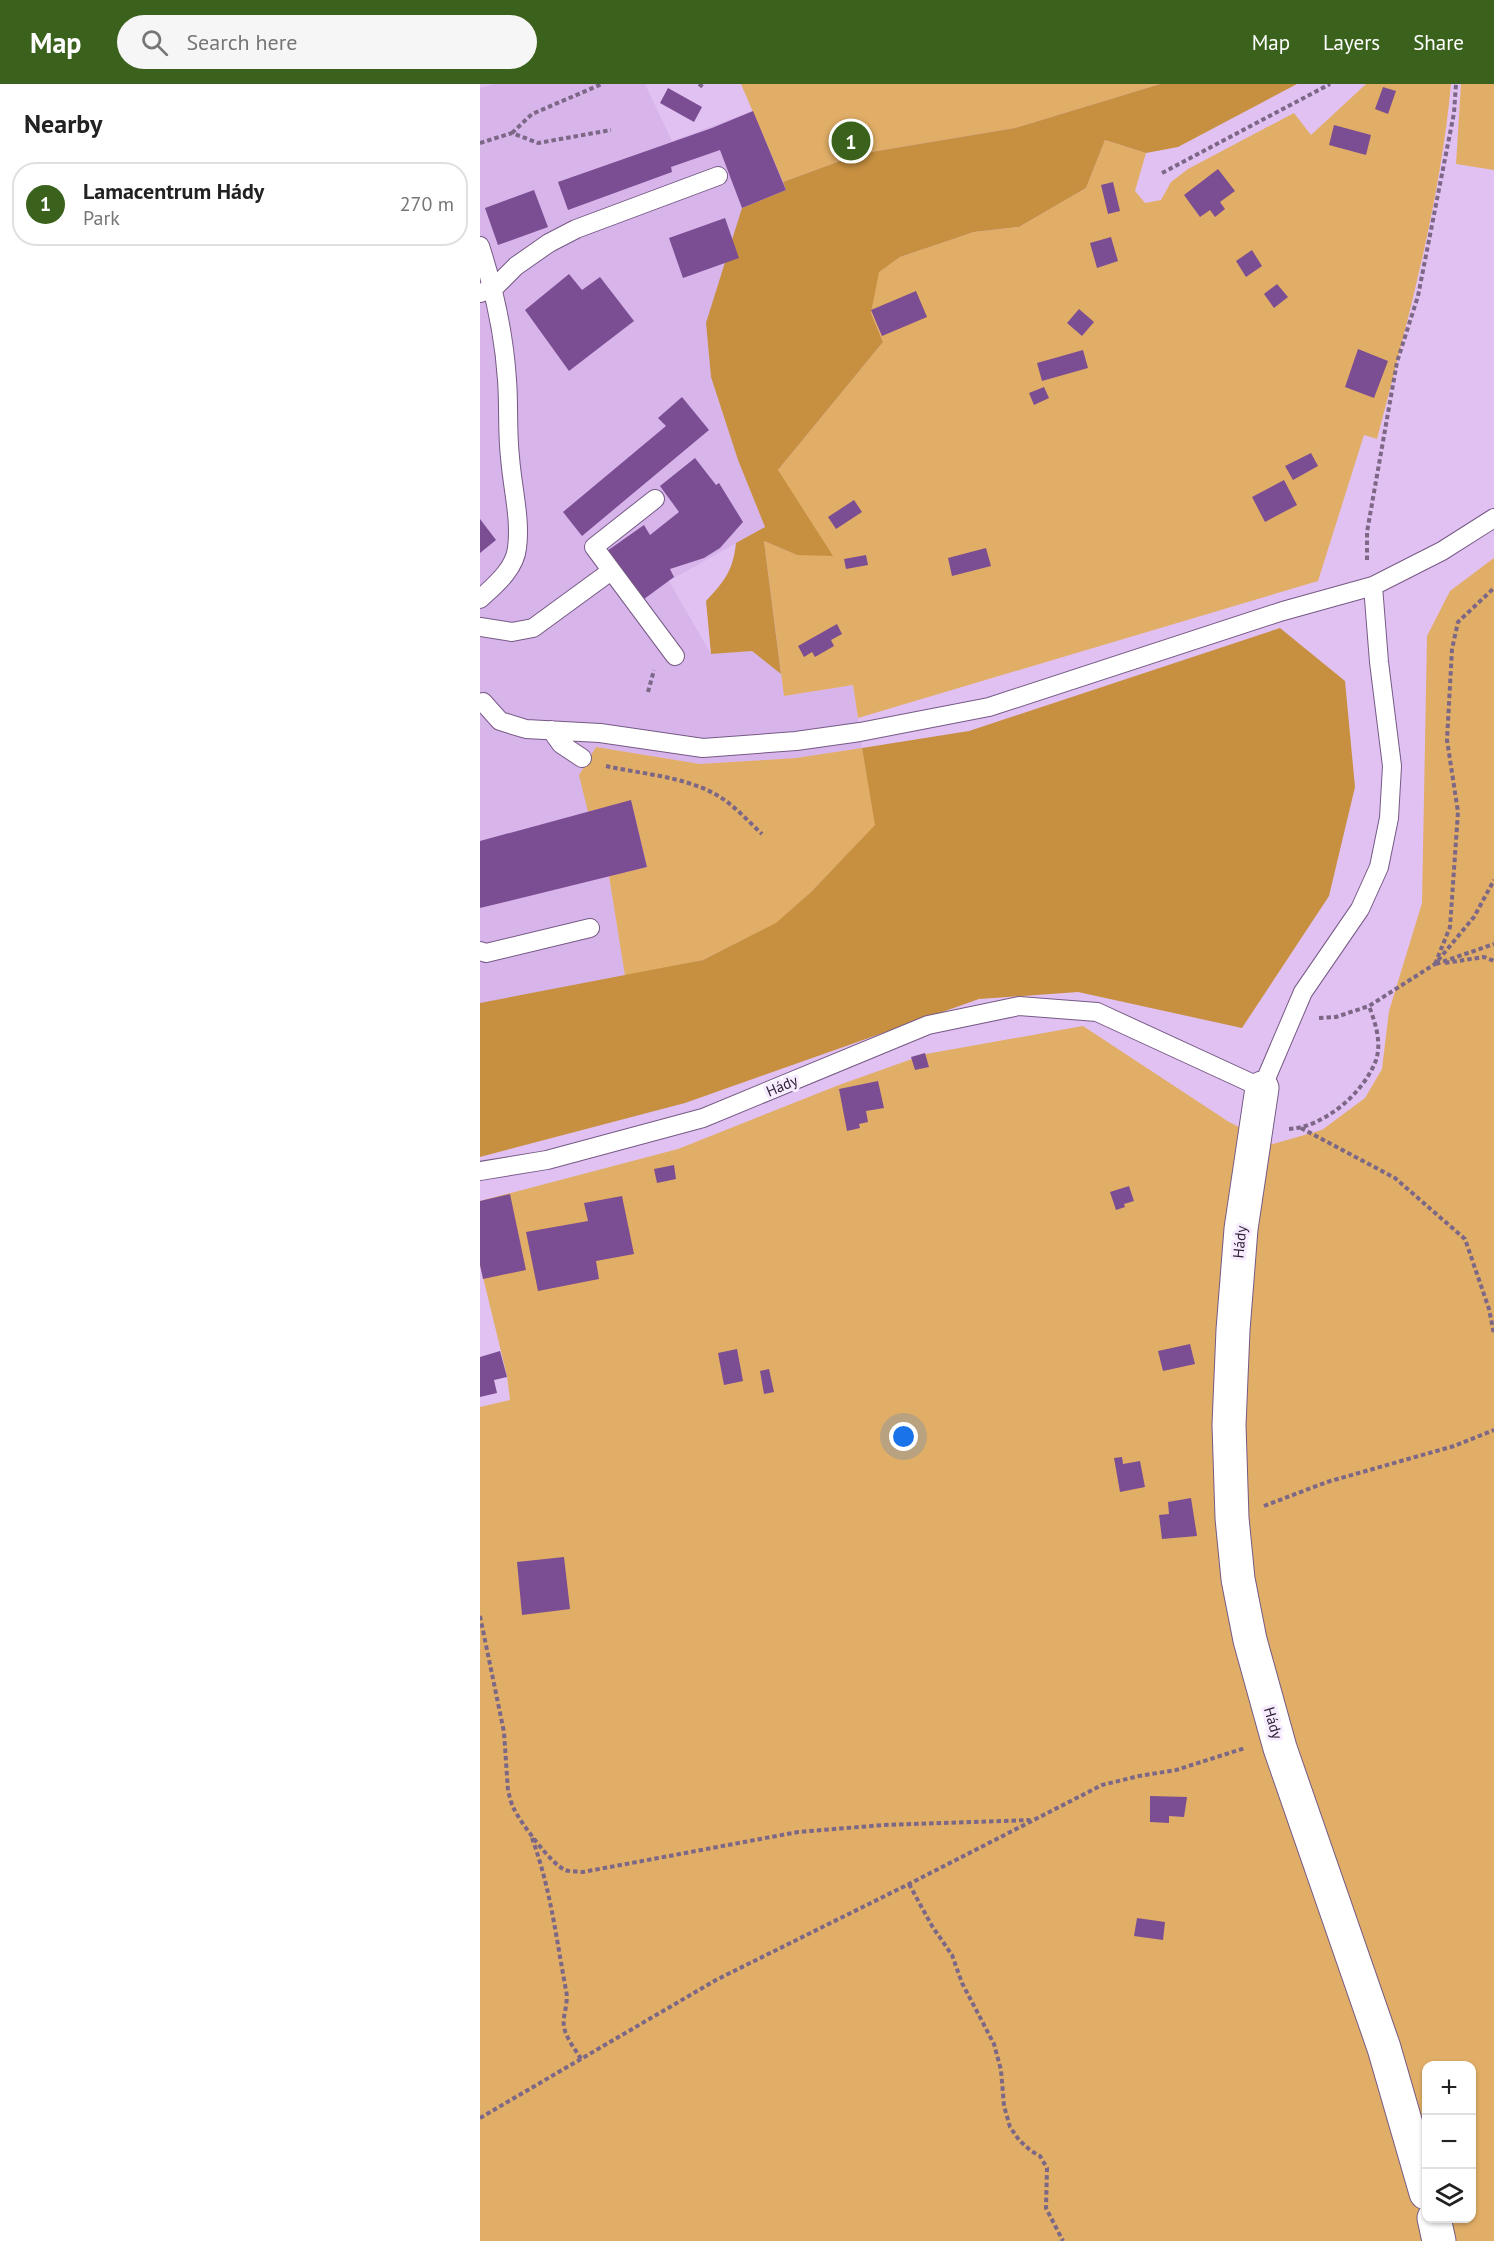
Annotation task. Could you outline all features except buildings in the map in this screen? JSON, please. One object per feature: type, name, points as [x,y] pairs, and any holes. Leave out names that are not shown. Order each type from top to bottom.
[{"type":"street","name":"Hády","points":[[1262,1088],[1241,1229],[1233,1330],[1229,1425],[1232,1518],[1238,1579],[1250,1640],[1277,1736],[1384,2048],[1422,2179]]},
{"type":"street","points":[[1435,2223],[1439,2241]]},
{"type":"lane","points":[[487,291],[516,266],[549,243],[576,229],[718,176]]},
{"type":"lane","points":[[480,246],[487,291],[507,378],[509,452],[517,524],[517,550],[507,570],[495,586],[480,599]]},
{"type":"lane","points":[[655,500],[594,547],[675,656]]},
{"type":"lane","points":[[481,701],[500,720],[526,729],[600,733],[703,748],[796,741],[860,732],[988,706],[1283,611],[1373,586],[1442,551],[1494,518]]},
{"type":"lane","points":[[480,627],[512,632],[533,628],[611,571]]},
{"type":"lane","points":[[1262,1088],[1303,992],[1360,909],[1379,867],[1389,818],[1392,766],[1379,662],[1373,586]]},
{"type":"lane","points":[[551,730],[561,744],[582,758]]},
{"type":"lane","points":[[480,951],[486,953],[590,928]]},
{"type":"lane","name":"Hády","points":[[480,1171],[547,1160],[703,1118],[928,1025],[1019,1006],[1097,1012],[1262,1088]]},
{"type":"path","points":[[480,143],[512,133],[532,114],[602,84]]},
{"type":"path","points":[[699,84],[704,88]]},
{"type":"path","points":[[1162,173],[1330,84]]},
{"type":"path","points":[[1367,532],[1397,362],[1418,296],[1437,206],[1454,113],[1456,84]]},
{"type":"path","points":[[512,133],[538,143],[611,130]]},
{"type":"path","points":[[1436,964],[1450,927],[1458,813],[1447,741],[1452,649],[1458,622],[1494,588]]},
{"type":"path","points":[[648,692],[650,684]]},
{"type":"path","points":[[582,758],[607,766],[674,780],[714,793],[731,805],[762,834]]},
{"type":"path","points":[[1436,964],[1474,917],[1494,880]]},
{"type":"path","points":[[1291,1020],[1336,1017],[1369,1006],[1436,964],[1494,944]]},
{"type":"path","points":[[1436,964],[1484,957],[1494,961]]},
{"type":"path","points":[[1256,1130],[1301,1128],[1339,1109],[1363,1086],[1376,1058],[1377,1028],[1369,1006]]},
{"type":"path","points":[[1301,1128],[1395,1178],[1465,1239],[1489,1309],[1494,1334]]},
{"type":"path","points":[[1232,1518],[1327,1482],[1454,1446],[1494,1430]]},
{"type":"path","points":[[480,1616],[504,1732],[508,1791],[514,1809],[555,1863],[566,1871],[583,1872],[798,1832],[883,1825],[1011,1822],[1035,1819]]},
{"type":"path","points":[[480,2118],[716,1980],[1102,1785],[1176,1770],[1277,1736]]},
{"type":"path","points":[[531,1834],[554,1912],[562,1976],[567,1996],[563,2026],[581,2059]]},
{"type":"path","points":[[909,1884],[932,1926],[952,1954],[962,1983],[994,2044],[1001,2070],[1004,2106],[1010,2127],[1019,2140],[1040,2156],[1047,2168],[1046,2208],[1063,2241]]},
{"type":"shaded area","points":[[495,84],[645,84],[672,141],[753,111],[786,190],[706,323],[711,377],[738,460],[765,527],[669,581],[711,654],[752,651],[781,674],[784,696],[853,685],[862,748],[796,758],[700,764],[596,747],[631,800],[647,867],[609,876],[625,976],[480,1003],[480,88]]},
{"type":"shaded area","points":[[741,84],[1160,84],[1015,128],[859,154],[783,182]]},
{"type":"shaded area","points":[[1160,84],[1297,84],[1178,147],[1146,153],[1105,140],[1086,188],[1019,227],[974,232],[900,257],[879,272],[871,313],[883,342],[778,470],[833,556],[797,555],[764,541],[781,674],[752,651],[711,654],[706,601],[727,575],[733,561],[736,543],[765,527],[738,460],[711,377],[706,323],[742,208],[786,190],[783,182],[859,154],[1015,128]]},
{"type":"shaded area","points":[[1366,84],[1451,84],[1431,218],[1377,439],[1364,435],[1318,581],[858,718],[853,685],[784,696],[764,541],[797,555],[778,470],[883,342],[871,313],[878,272],[900,257],[974,232],[1019,227],[1086,188],[1105,140],[1146,153],[1135,191],[1145,203],[1161,200],[1171,182],[1188,169],[1294,113],[1311,135]]},
{"type":"shaded area","points":[[1461,84],[1494,84],[1494,170],[1456,164]]},
{"type":"shaded area","points":[[1494,558],[1494,2241],[480,2241],[480,1407],[510,1400],[507,1376],[480,1265],[480,1201],[678,1149],[839,1085],[926,1054],[1083,1026],[1229,1122],[1273,1144],[1322,1130],[1365,1098],[1382,1069],[1389,1011],[1422,903],[1427,636],[1450,591]]},
{"type":"shaded area","points":[[1280,628],[1345,681],[1355,787],[1329,896],[1242,1028],[1078,992],[979,999],[685,1103],[480,1157],[480,1003],[703,960],[776,923],[812,891],[875,825],[862,748],[969,731]]},
{"type":"shaded area","points":[[596,747],[700,764],[796,758],[862,748],[876,825],[812,891],[777,923],[703,960],[625,976],[609,876],[647,867],[631,801],[588,812],[579,775]]},
{"type":"place","name":"Lamacentrum Hády","points":[[851,141]]}]
